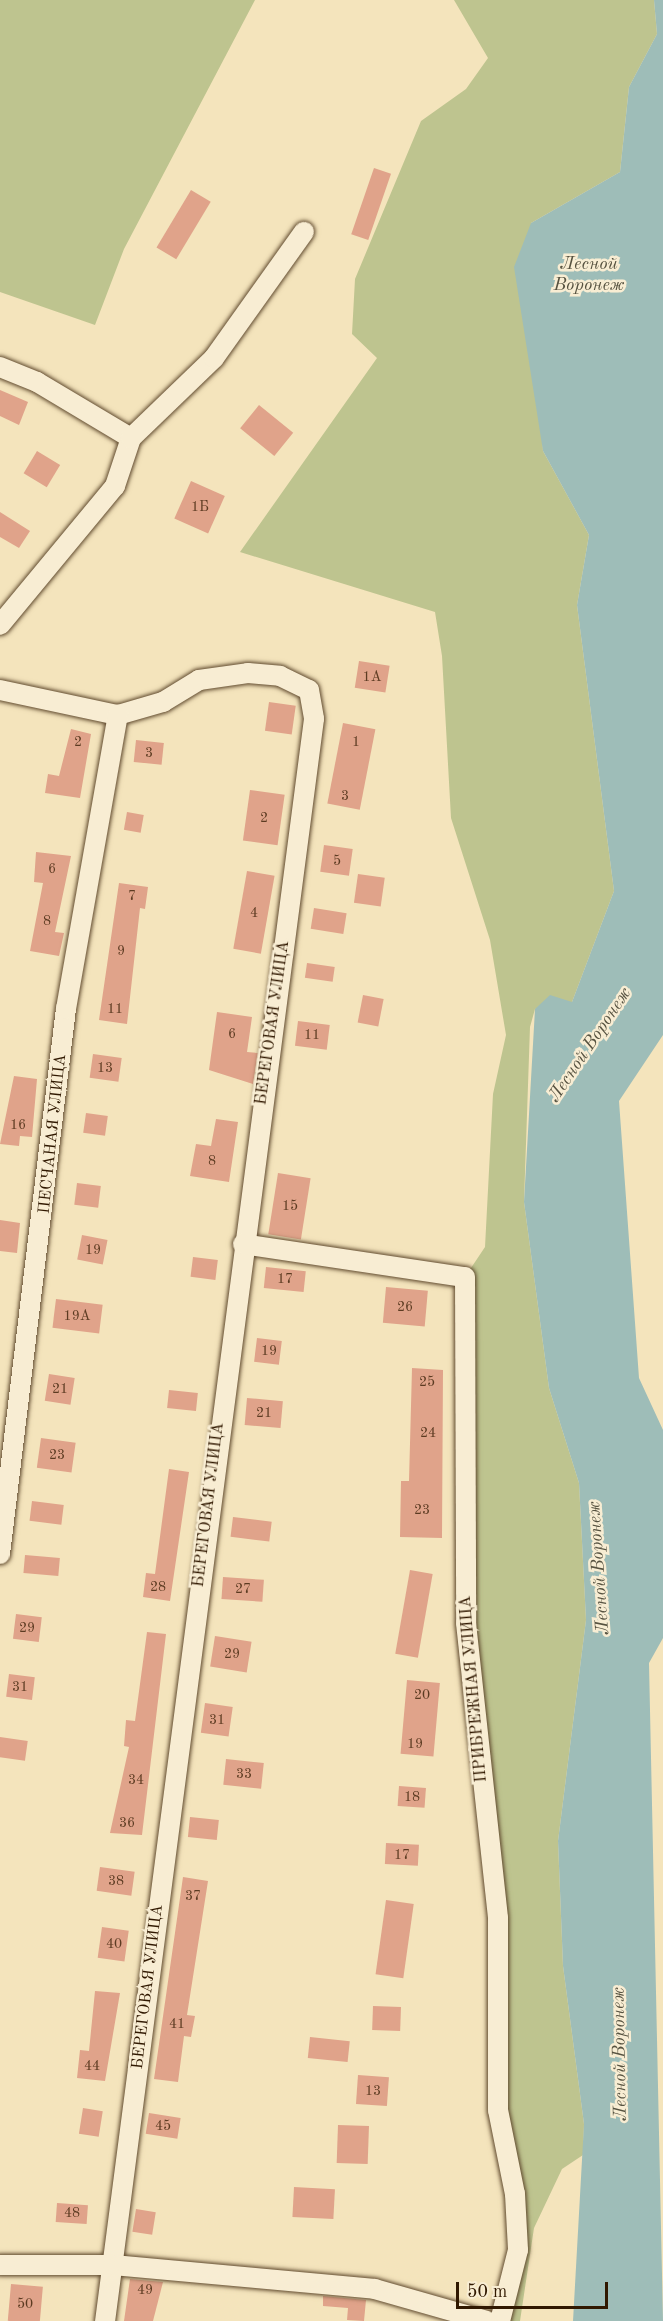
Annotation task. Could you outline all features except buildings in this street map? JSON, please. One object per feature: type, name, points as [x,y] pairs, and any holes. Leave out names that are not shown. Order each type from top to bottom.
[{"type":"street","points":[[0,625],[115,486],[131,438],[214,358],[304,232]]},
{"type":"street","points":[[0,367],[37,382],[131,438]]},
{"type":"street","name":"БЕРЕГОВАЯ УЛИЦА","points":[[105,2321],[243,1244],[314,719],[309,690],[280,676],[248,673],[199,680],[163,702],[118,715]]},
{"type":"street","points":[[0,690],[118,715]]},
{"type":"street","name":"ПЕСЧАНАЯ УЛИЦА","points":[[0,1554],[66,1009],[118,715]]},
{"type":"street","name":"ПРИБРЕЖНАЯ УЛИЦА","points":[[243,1244],[465,1276],[466,1623],[498,1918],[498,2110],[515,2194],[518,2250],[500,2321]]},
{"type":"street","points":[[0,2265],[112,2265],[375,2289],[487,2321]]},
{"type":"green space","points":[[0,0],[255,0],[124,249],[95,325],[0,292]]},
{"type":"green space","points":[[454,0],[654,0],[657,34],[629,87],[620,172],[531,223],[543,451],[589,535],[577,605],[614,891],[572,1002],[535,1009],[530,1027],[524,1202],[549,1388],[579,1483],[586,1620],[558,1841],[563,1966],[584,2124],[583,2155],[562,2169],[534,2228],[520,2321],[500,2321],[518,2250],[498,2110],[498,1918],[477,1748],[465,1277],[485,1247],[493,1094],[506,1035],[490,940],[451,818],[442,656],[435,612],[240,552],[377,358],[352,334],[355,279],[421,121],[466,89],[488,58]]},
{"type":"water","name":"Лесной Воронеж","points":[[654,0],[663,0],[663,1035],[619,1101],[639,1378],[663,1430],[663,1638],[649,1663],[663,2321],[573,2321],[584,2124],[563,1966],[558,1841],[586,1620],[579,1483],[549,1388],[524,1202],[535,1009],[550,995],[572,1002],[614,891],[577,605],[589,535],[543,451],[514,267],[531,223],[620,172],[629,87],[657,34]]}]
